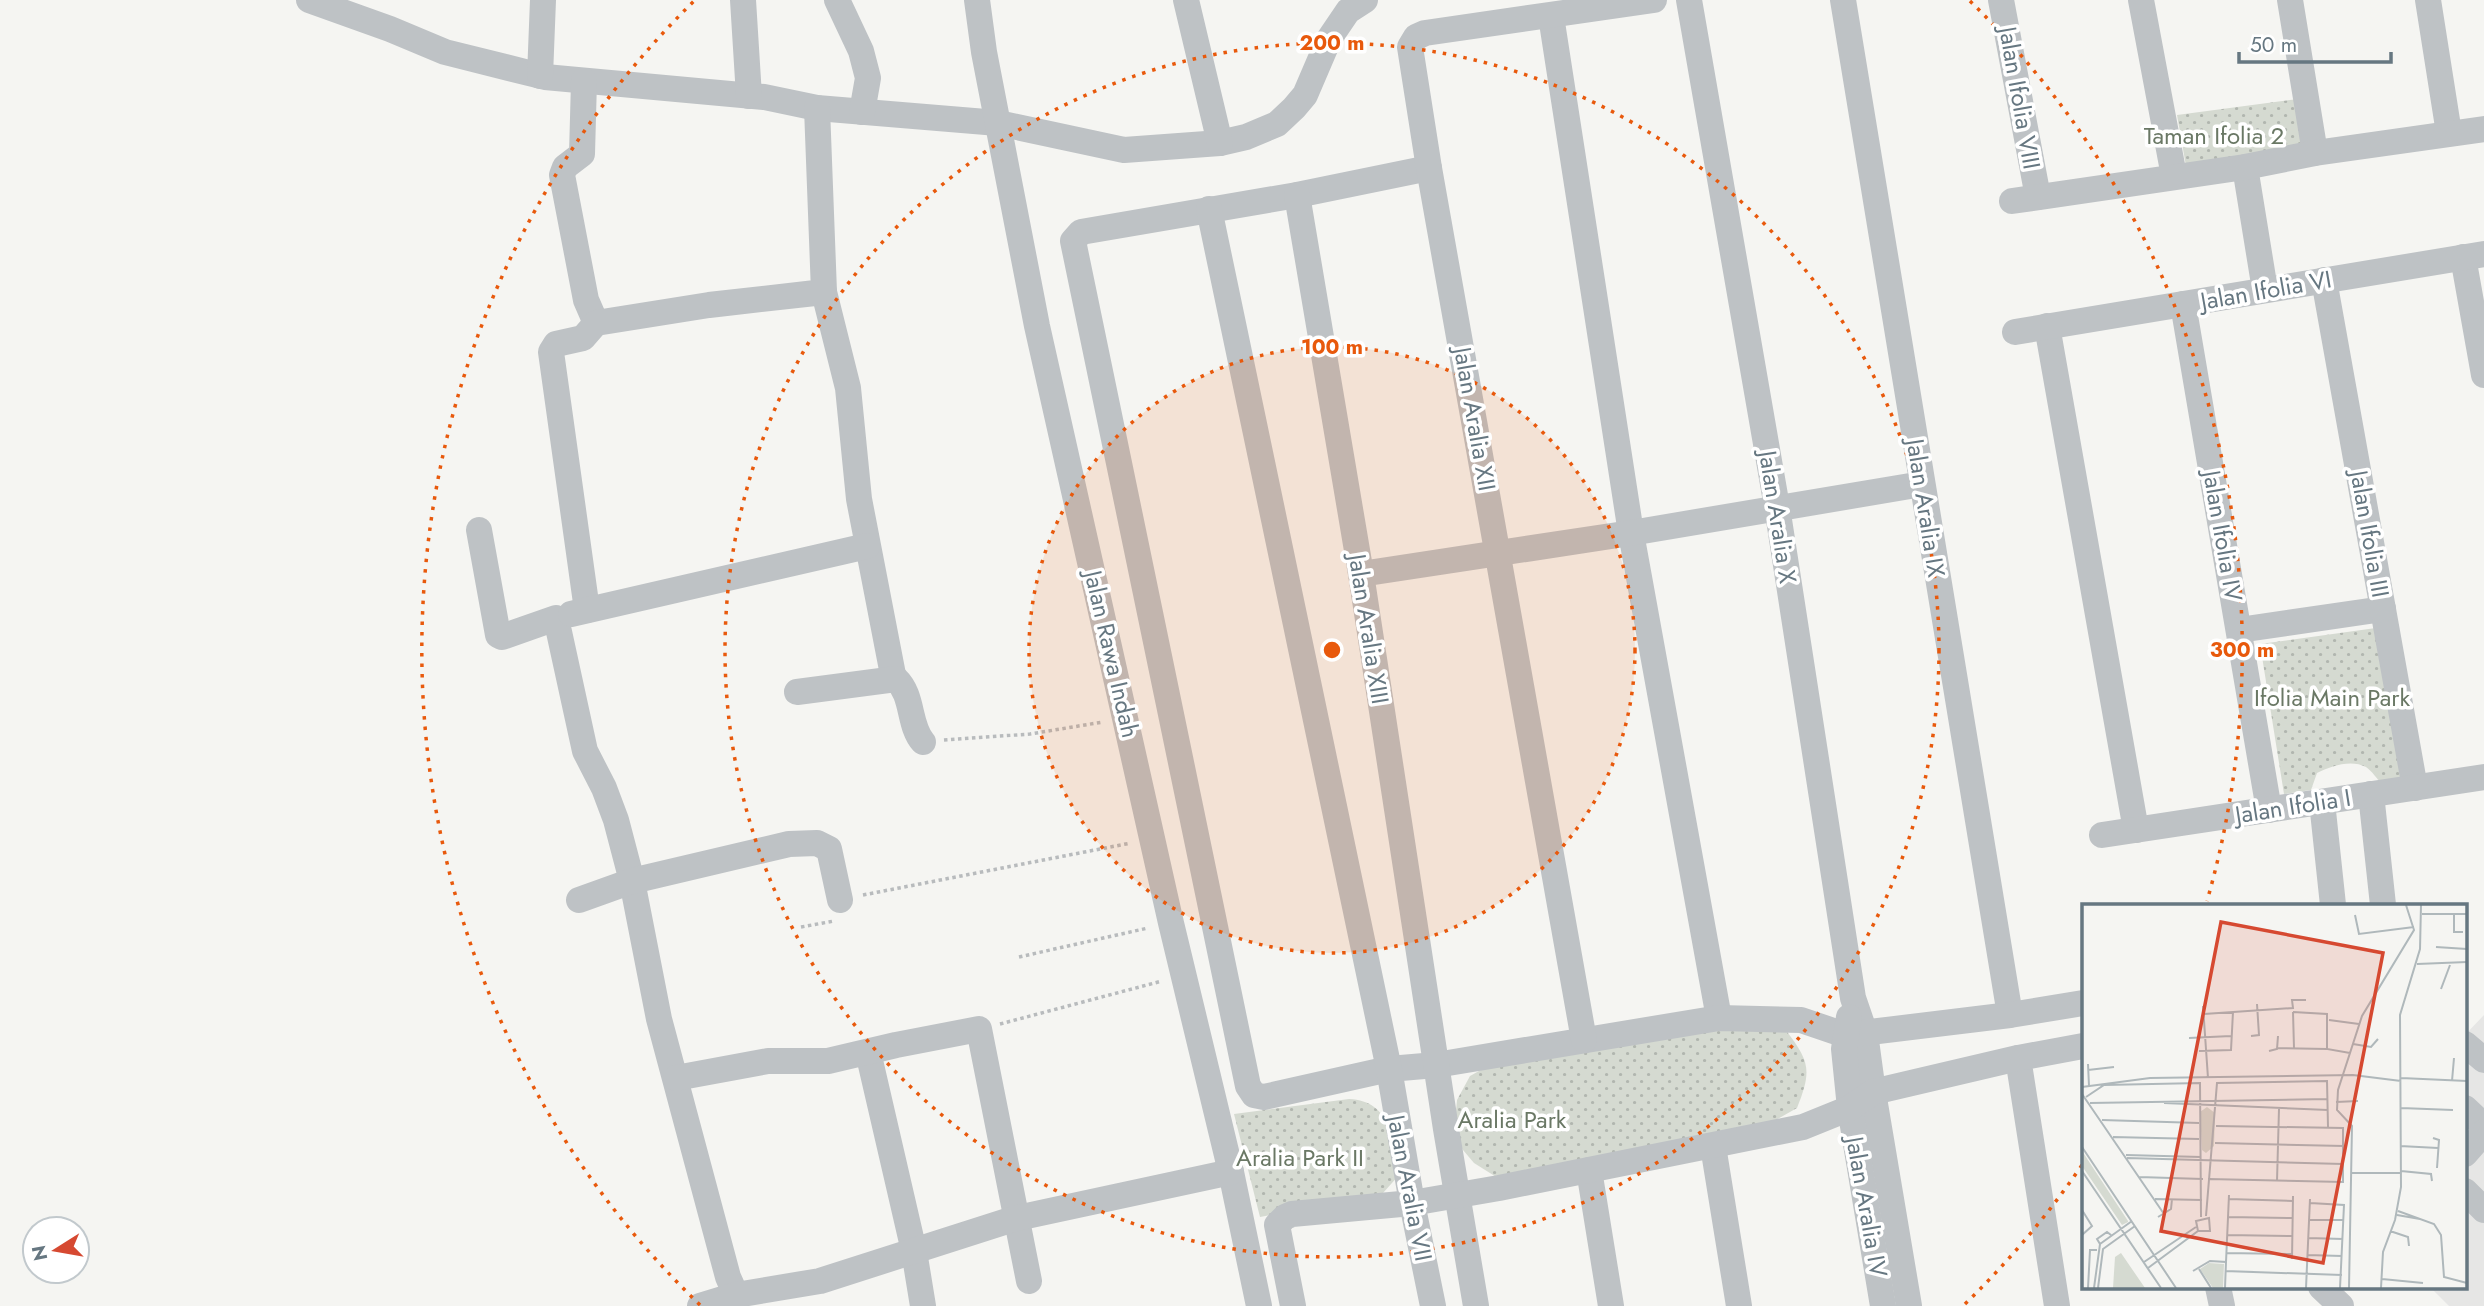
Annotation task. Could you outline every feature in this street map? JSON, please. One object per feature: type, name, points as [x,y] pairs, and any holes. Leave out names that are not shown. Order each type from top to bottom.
[{"type":"street","points":[[309,0],[445,52],[540,76],[749,96],[817,108],[999,123],[1124,150],[1220,142],[1246,136],[1277,124],[1305,95],[1329,39],[1348,10],[1365,0]]},
{"type":"street","points":[[540,76],[543,0]]},
{"type":"street","points":[[743,0],[749,96]]},
{"type":"street","points":[[837,0],[861,51],[868,78],[862,112]]},
{"type":"street","name":"Jalan Rawa Indah","points":[[977,0],[984,52],[1037,326],[1171,923],[1231,1172],[1259,1306]]},
{"type":"street","points":[[1186,0],[1220,142]]},
{"type":"street","name":"Jalan Aralia XII","points":[[1584,1040],[1429,168],[1410,47],[1412,42],[1425,33],[1654,0]]},
{"type":"street","name":"Jalan Aralia X","points":[[1689,0],[1777,508],[1853,998],[1855,1034]]},
{"type":"street","name":"Jalan Aralia IX","points":[[1843,0],[2010,1015]]},
{"type":"street","name":"Jalan Ifolia VIII","points":[[2001,0],[2038,197]]},
{"type":"street","points":[[2141,0],[2174,176]]},
{"type":"street","points":[[2290,0],[2315,153]]},
{"type":"street","points":[[2428,0],[2449,134]]},
{"type":"street","points":[[1551,16],[1631,533],[1719,1018]]},
{"type":"street","points":[[584,81],[582,154],[565,167],[562,175],[586,300],[596,323]]},
{"type":"street","points":[[817,108],[824,292],[848,388],[859,499],[894,680]]},
{"type":"street","points":[[2012,201],[2484,129]]},
{"type":"street","points":[[2245,167],[2264,290]]},
{"type":"street","points":[[1429,168],[1297,195],[1077,234],[1072,246],[1248,1086],[1254,1095],[1264,1097],[1389,1069],[1436,1065],[1719,1018],[1801,1020],[1855,1034],[2082,1003]]},
{"type":"street","name":"Jalan Aralia XIII","points":[[1297,195],[1361,574],[1456,1195]]},
{"type":"street","name":"Jalan Aralia VII","points":[[1209,209],[1389,1069],[1433,1306]]},
{"type":"street","points":[[2474,255],[2484,375]]},
{"type":"street","name":"Jalan Ifolia VI","points":[[2015,332],[2474,255]]},
{"type":"street","name":"Jalan Ifolia III","points":[[2325,280],[2415,788]]},
{"type":"street","points":[[587,610],[551,352],[556,345],[583,338],[596,323],[709,305],[824,292]]},
{"type":"street","name":"Jalan Ifolia IV","points":[[2183,304],[2269,810]]},
{"type":"street","points":[[2047,326],[2136,830]]},
{"type":"street","points":[[1361,574],[1631,533],[1922,484]]},
{"type":"street","points":[[479,530],[498,635],[502,637],[587,610],[867,546]]},
{"type":"street","points":[[2239,631],[2383,609]]},
{"type":"street","points":[[556,618],[584,751],[604,788],[616,820],[632,881],[659,1019],[677,1078],[728,1277],[736,1295]]},
{"type":"street","points":[[797,692],[894,680],[900,684],[909,700],[918,736],[923,742]]},
{"type":"street","name":"Jalan Ifolia I","points":[[2102,835],[2484,778]]},
{"type":"street","points":[[2371,794],[2382,904]]},
{"type":"street","points":[[2322,802],[2333,904]]},
{"type":"street","points":[[579,900],[632,881],[789,844],[817,842],[829,849],[840,900]]},
{"type":"street","points":[[677,1078],[768,1061],[828,1061],[979,1029],[1029,1281]]},
{"type":"street","points":[[1855,1034],[1873,1092],[1909,1306]]},
{"type":"street","name":"Jalan Aralia IV","points":[[1855,1034],[1844,1049],[1850,1108],[1884,1306]]},
{"type":"street","points":[[2466,1045],[2484,1060]]},
{"type":"street","points":[[1293,1306],[1276,1225],[1292,1214],[1412,1203],[1803,1127],[1850,1108],[1873,1092],[2018,1058],[2082,1046]]},
{"type":"street","points":[[868,1052],[914,1251],[923,1306]]},
{"type":"street","points":[[2018,1058],[2057,1306]]},
{"type":"street","points":[[2466,1109],[2484,1126]]},
{"type":"street","points":[[2466,1153],[2484,1132]]},
{"type":"street","points":[[1713,1146],[1739,1306]]},
{"type":"street","points":[[1588,1170],[1611,1306]]},
{"type":"street","points":[[701,1306],[736,1295],[820,1281],[1017,1218],[1231,1172]]},
{"type":"street","points":[[2466,1192],[2484,1210]]},
{"type":"street","name":"Jalan Aralia VII","points":[[1456,1195],[1476,1306]]},
{"type":"street","points":[[2218,1288],[2222,1306]]},
{"type":"street","points":[[2322,1288],[2341,1306]]},
{"type":"path","points":[[923,742],[1030,734],[1126,719]]},
{"type":"path","points":[[801,927],[832,922],[837,916],[840,900],[1153,839]]},
{"type":"path","points":[[1019,957],[1171,923]]},
{"type":"path","points":[[979,1029],[1184,975]]},
{"type":"shaded area","points":[[2484,1015],[2484,1306],[2449,1306],[2431,1288],[2466,1288],[2466,1034]]},
{"type":"green space","name":"Taman Ifolia 2","points":[[2298,99],[2305,147],[2186,166],[2177,115]]},
{"type":"green space","name":"Ifolia Main Park","points":[[2383,627],[2410,780],[2382,784],[2366,767],[2348,764],[2317,773],[2311,790],[2284,794],[2260,644]]},
{"type":"green space","name":"Aralia Park","points":[[1742,1021],[1785,1029],[1804,1058],[1805,1084],[1797,1108],[1772,1122],[1501,1180],[1474,1163],[1454,1134],[1457,1100],[1470,1076],[1488,1066]]},
{"type":"green space","name":"Aralia Park II","points":[[1349,1099],[1363,1101],[1382,1115],[1392,1136],[1400,1174],[1383,1193],[1260,1217],[1234,1114]]}]
